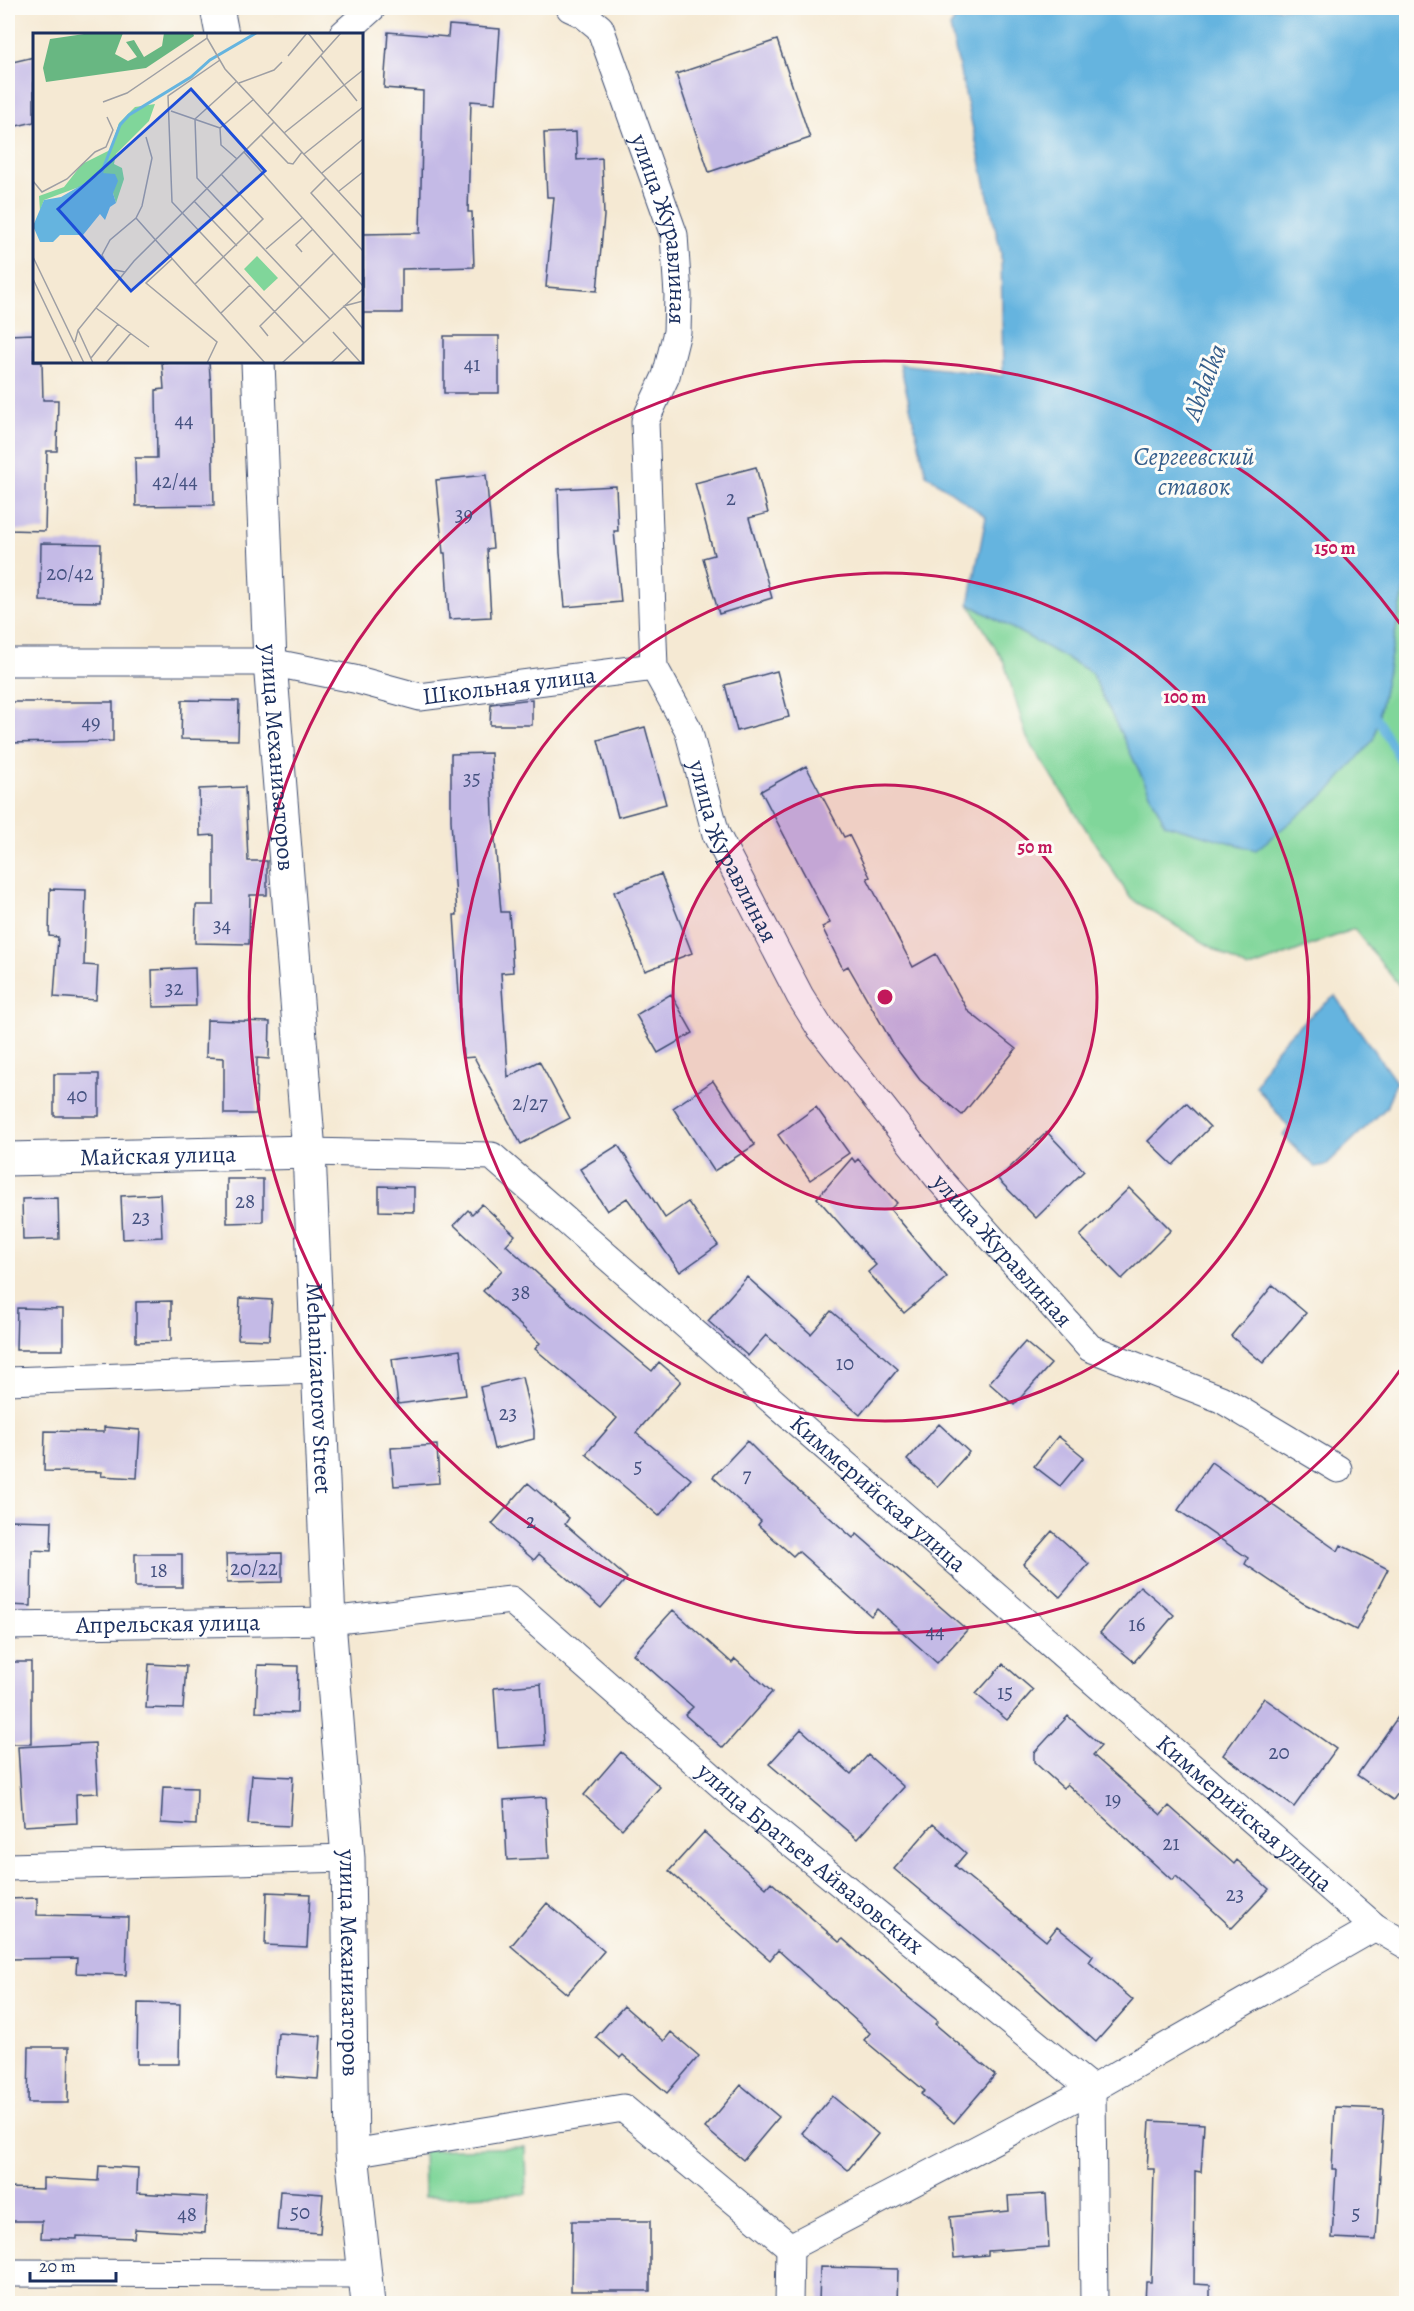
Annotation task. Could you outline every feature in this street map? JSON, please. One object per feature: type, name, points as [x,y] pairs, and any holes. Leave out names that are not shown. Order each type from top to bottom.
[{"type":"street","points":[[217,8],[222,33]]},
{"type":"street","points":[[344,33],[372,8]]},
{"type":"street","name":"улица Журавлиная","points":[[570,8],[583,14],[600,28],[674,236],[678,295],[677,332],[666,376],[645,421],[654,667],[688,729],[716,834],[800,996],[820,1028],[939,1179],[1090,1348],[1221,1399],[1338,1469]]},
{"type":"street","name":"улица Механизаторов","points":[[258,363],[270,662],[309,1152]]},
{"type":"street","name":"Школьная улица","points":[[8,662],[270,662],[354,679],[420,697],[654,667]]},
{"type":"street","name":"Майская улица","points":[[8,1159],[309,1152]]},
{"type":"street","name":"Mehanizatorov Street","points":[[309,1152],[329,1621]]},
{"type":"street","name":"Киммерийская улица","points":[[309,1152],[492,1156],[1374,1927],[1407,1945]]},
{"type":"street","points":[[8,1381],[317,1370]]},
{"type":"street","name":"улица Братьев Айвазовских","points":[[329,1621],[511,1600],[744,1805],[1092,2089]]},
{"type":"street","name":"улица Механизаторов","points":[[329,1621],[348,1858],[352,2153],[365,2289]]},
{"type":"street","name":"Апрельская улица","points":[[8,1626],[329,1621]]},
{"type":"street","points":[[8,1867],[348,1858]]},
{"type":"street","points":[[790,2247],[1092,2089],[1374,1927]]},
{"type":"street","points":[[1092,2089],[1095,2304]]},
{"type":"street","points":[[352,2153],[623,2108],[790,2247]]},
{"type":"street","points":[[789,2304],[790,2247]]},
{"type":"street","points":[[8,2273],[365,2289]]},
{"type":"green space","points":[[1406,580],[1406,994],[1354,929],[1248,969],[1131,899],[1027,738],[1004,662],[969,604],[1091,672],[1165,824],[1374,739]]},
{"type":"green space","points":[[525,2147],[526,2194],[424,2197],[423,2150]]},
{"type":"water","name":"Сергеевский ставок","points":[[963,8],[1406,8],[1406,580],[1374,739],[1331,789],[1256,850],[1165,824],[1091,672],[969,604],[986,517],[926,474],[900,364],[1003,376],[1001,253],[950,27]]},
{"type":"water","points":[[1335,996],[1396,1082],[1386,1108],[1326,1165],[1315,1167],[1283,1135],[1289,1128],[1256,1086],[1270,1058],[1279,1046],[1299,1025]]},
{"type":"building","points":[[449,25],[500,29],[495,103],[471,101],[468,212],[472,212],[474,267],[402,269],[402,313],[363,313],[363,234],[420,233],[423,91],[384,88],[388,32],[448,37]]},
{"type":"building","points":[[777,40],[810,138],[709,172],[676,74]]},
{"type":"building","points":[[33,57],[33,122],[8,128],[8,63]]},
{"type":"building","points":[[576,132],[577,160],[602,158],[604,216],[597,291],[546,287],[554,197],[547,197],[544,133]]},
{"type":"building","points":[[33,334],[33,363],[42,363],[43,400],[58,400],[57,451],[47,451],[45,531],[8,530],[8,335]]},
{"type":"building","points":[[444,336],[499,336],[499,393],[444,393]]},
{"type":"building","points":[[162,363],[209,363],[214,505],[136,506],[135,458],[157,458],[156,390],[164,389]]},
{"type":"building","points":[[756,467],[768,513],[749,518],[772,598],[719,614],[703,558],[714,555],[695,483]]},
{"type":"building","points":[[486,475],[493,548],[487,549],[491,617],[449,619],[445,553],[443,553],[436,480]]},
{"type":"building","points":[[616,486],[618,531],[614,531],[621,602],[565,607],[558,489]]},
{"type":"building","points":[[41,543],[101,544],[100,602],[40,601]]},
{"type":"building","points":[[777,671],[789,717],[737,731],[725,685]]},
{"type":"building","points":[[532,699],[532,725],[490,725],[491,704]]},
{"type":"building","points":[[182,700],[239,701],[238,740],[181,739]]},
{"type":"building","points":[[8,702],[113,702],[113,741],[8,743]]},
{"type":"building","points":[[645,727],[666,804],[618,817],[598,740]]},
{"type":"building","points":[[491,753],[493,817],[501,912],[509,912],[513,972],[501,973],[508,1077],[539,1061],[570,1118],[521,1144],[474,1057],[463,1058],[454,915],[457,915],[451,820],[451,754]]},
{"type":"building","points":[[806,766],[844,837],[849,835],[870,877],[867,878],[913,967],[936,954],[968,1011],[1016,1049],[962,1115],[920,1080],[893,1044],[848,966],[843,969],[822,927],[830,923],[761,791]]},
{"type":"building","points":[[245,787],[248,861],[267,861],[267,895],[250,895],[249,944],[195,943],[196,905],[214,905],[214,835],[200,836],[199,789]]},
{"type":"building","points":[[661,874],[692,953],[645,971],[614,892]]},
{"type":"building","points":[[50,889],[86,890],[84,965],[98,966],[96,1000],[54,997],[58,937],[49,936]]},
{"type":"building","points":[[195,968],[196,1006],[153,1007],[152,970]]},
{"type":"building","points":[[671,994],[693,1033],[658,1053],[636,1015]]},
{"type":"building","points":[[207,1020],[270,1022],[269,1059],[257,1058],[256,1114],[224,1114],[224,1058],[206,1057]]},
{"type":"building","points":[[54,1074],[99,1074],[99,1116],[54,1116]]},
{"type":"building","points":[[713,1081],[755,1145],[714,1171],[673,1108]]},
{"type":"building","points":[[1186,1103],[1210,1127],[1173,1165],[1148,1141]]},
{"type":"building","points":[[816,1107],[849,1153],[810,1180],[778,1135]]},
{"type":"building","points":[[1047,1132],[1084,1171],[1036,1218],[998,1179]]},
{"type":"building","points":[[618,1145],[665,1218],[688,1202],[718,1245],[680,1272],[627,1198],[607,1211],[580,1169]]},
{"type":"building","points":[[852,1158],[855,1162],[858,1159],[897,1203],[890,1209],[947,1277],[904,1313],[868,1272],[876,1265],[817,1198]]},
{"type":"building","points":[[227,1179],[263,1179],[263,1222],[227,1223]]},
{"type":"building","points":[[379,1186],[414,1187],[414,1212],[379,1211]]},
{"type":"building","points":[[1129,1188],[1171,1230],[1122,1279],[1080,1236]]},
{"type":"building","points":[[160,1194],[162,1237],[123,1239],[121,1196]]},
{"type":"building","points":[[58,1198],[59,1239],[23,1240],[22,1199]]},
{"type":"building","points":[[482,1204],[515,1235],[506,1245],[572,1305],[652,1371],[659,1362],[681,1381],[636,1433],[691,1479],[659,1516],[586,1454],[617,1418],[535,1349],[540,1343],[483,1291],[502,1270],[454,1225],[468,1210],[472,1214]]},
{"type":"building","points":[[747,1277],[811,1334],[831,1311],[898,1369],[860,1415],[766,1335],[748,1356],[708,1321]]},
{"type":"building","points":[[1273,1285],[1306,1313],[1263,1363],[1231,1336]]},
{"type":"building","points":[[240,1298],[272,1300],[269,1340],[238,1339]]},
{"type":"building","points":[[171,1301],[171,1341],[136,1342],[136,1302]]},
{"type":"building","points":[[17,1308],[63,1309],[63,1350],[16,1350]]},
{"type":"building","points":[[1025,1342],[1051,1364],[1014,1405],[989,1383]]},
{"type":"building","points":[[460,1350],[466,1395],[398,1404],[392,1359]]},
{"type":"building","points":[[522,1377],[534,1439],[494,1449],[480,1387]]},
{"type":"building","points":[[939,1424],[969,1452],[938,1487],[907,1460]]},
{"type":"building","points":[[104,1427],[140,1430],[137,1478],[101,1476],[102,1472],[44,1471],[45,1431],[104,1432]]},
{"type":"building","points":[[1058,1436],[1084,1457],[1060,1486],[1034,1466]]},
{"type":"building","points":[[747,1441],[779,1473],[853,1538],[857,1534],[967,1630],[937,1663],[877,1609],[871,1616],[798,1551],[793,1556],[758,1525],[761,1521],[713,1477]]},
{"type":"building","points":[[437,1445],[439,1483],[394,1486],[391,1448]]},
{"type":"building","points":[[1211,1462],[1338,1551],[1341,1545],[1388,1569],[1356,1630],[1303,1603],[1245,1564],[1248,1558],[1178,1510]]},
{"type":"building","points":[[528,1483],[569,1518],[565,1524],[627,1578],[601,1608],[539,1554],[534,1560],[492,1524]]},
{"type":"building","points":[[8,1520],[52,1521],[51,1551],[32,1550],[31,1606],[8,1605]]},
{"type":"building","points":[[1052,1531],[1089,1564],[1060,1597],[1023,1564]]},
{"type":"building","points":[[282,1553],[282,1582],[227,1583],[226,1554]]},
{"type":"building","points":[[135,1554],[182,1554],[182,1587],[135,1587]]},
{"type":"building","points":[[1140,1586],[1174,1615],[1134,1662],[1100,1633]]},
{"type":"building","points":[[673,1610],[732,1663],[735,1659],[772,1692],[723,1748],[685,1715],[693,1707],[633,1654]]},
{"type":"building","points":[[8,1662],[31,1662],[31,1744],[8,1744]]},
{"type":"building","points":[[149,1664],[186,1666],[183,1709],[146,1708]]},
{"type":"building","points":[[1003,1664],[1033,1690],[1007,1720],[976,1694]]},
{"type":"building","points":[[258,1665],[298,1666],[297,1713],[256,1712]]},
{"type":"building","points":[[541,1684],[545,1745],[498,1748],[494,1688]]},
{"type":"building","points":[[1264,1698],[1336,1749],[1294,1807],[1223,1755]]},
{"type":"building","points":[[1407,1704],[1407,1781],[1393,1800],[1357,1775]]},
{"type":"building","points":[[1068,1716],[1101,1746],[1093,1755],[1161,1815],[1169,1806],[1234,1864],[1237,1860],[1269,1889],[1232,1928],[1176,1876],[1172,1880],[1067,1784],[1063,1788],[1034,1762],[1034,1753]]},
{"type":"building","points":[[801,1729],[851,1774],[868,1755],[904,1787],[857,1839],[769,1764]]},
{"type":"building","points":[[95,1743],[98,1793],[76,1794],[77,1823],[23,1826],[18,1747]]},
{"type":"building","points":[[621,1752],[660,1787],[622,1829],[584,1795]]},
{"type":"building","points":[[252,1775],[293,1777],[290,1826],[248,1824]]},
{"type":"building","points":[[163,1787],[197,1788],[196,1825],[161,1823]]},
{"type":"building","points":[[546,1797],[549,1858],[507,1860],[504,1800]]},
{"type":"building","points":[[933,1824],[966,1853],[955,1866],[1046,1941],[1057,1927],[1093,1956],[1089,1962],[1133,2000],[1096,2042],[1019,1973],[894,1869]]},
{"type":"building","points":[[704,1832],[766,1888],[771,1882],[839,1942],[843,1939],[938,2021],[935,2024],[995,2075],[954,2123],[921,2094],[925,2091],[864,2040],[870,2033],[778,1950],[770,1960],[669,1871]]},
{"type":"building","points":[[267,1892],[310,1894],[307,1947],[265,1945]]},
{"type":"building","points":[[37,1898],[37,1915],[128,1917],[126,1975],[76,1973],[77,1958],[8,1959],[8,1899]]},
{"type":"building","points":[[547,1903],[604,1951],[567,1994],[511,1946]]},
{"type":"building","points":[[138,2003],[180,2004],[179,2064],[137,2064]]},
{"type":"building","points":[[624,2006],[664,2041],[671,2032],[699,2056],[667,2093],[623,2055],[620,2058],[596,2037]]},
{"type":"building","points":[[278,2033],[321,2036],[318,2079],[275,2076]]},
{"type":"building","points":[[29,2047],[69,2047],[68,2103],[28,2103]]},
{"type":"building","points":[[741,2085],[779,2117],[743,2160],[705,2128]]},
{"type":"building","points":[[832,2096],[878,2134],[848,2170],[802,2133]]},
{"type":"building","points":[[1335,2107],[1384,2109],[1376,2240],[1332,2238],[1336,2169],[1332,2169]]},
{"type":"building","points":[[1150,2121],[1204,2124],[1201,2172],[1195,2171],[1194,2284],[1210,2285],[1210,2304],[1145,2304],[1146,2282],[1151,2282],[1154,2169],[1147,2169]]},
{"type":"building","points":[[99,2166],[138,2168],[137,2193],[207,2197],[205,2233],[135,2229],[134,2238],[77,2236],[77,2239],[41,2238],[42,2221],[8,2221],[8,2188],[43,2189],[43,2178],[98,2181]]},
{"type":"building","points":[[280,2191],[323,2194],[320,2233],[277,2230]]},
{"type":"building","points":[[1046,2194],[1049,2247],[988,2251],[988,2255],[954,2258],[950,2217],[1009,2211],[1008,2196]]},
{"type":"building","points":[[572,2221],[650,2221],[650,2291],[571,2291]]},
{"type":"building","points":[[820,2267],[898,2269],[897,2304],[819,2304]]},
{"type":"waterway","name":"Abdalka","points":[[1373,711],[1406,771]]}]
